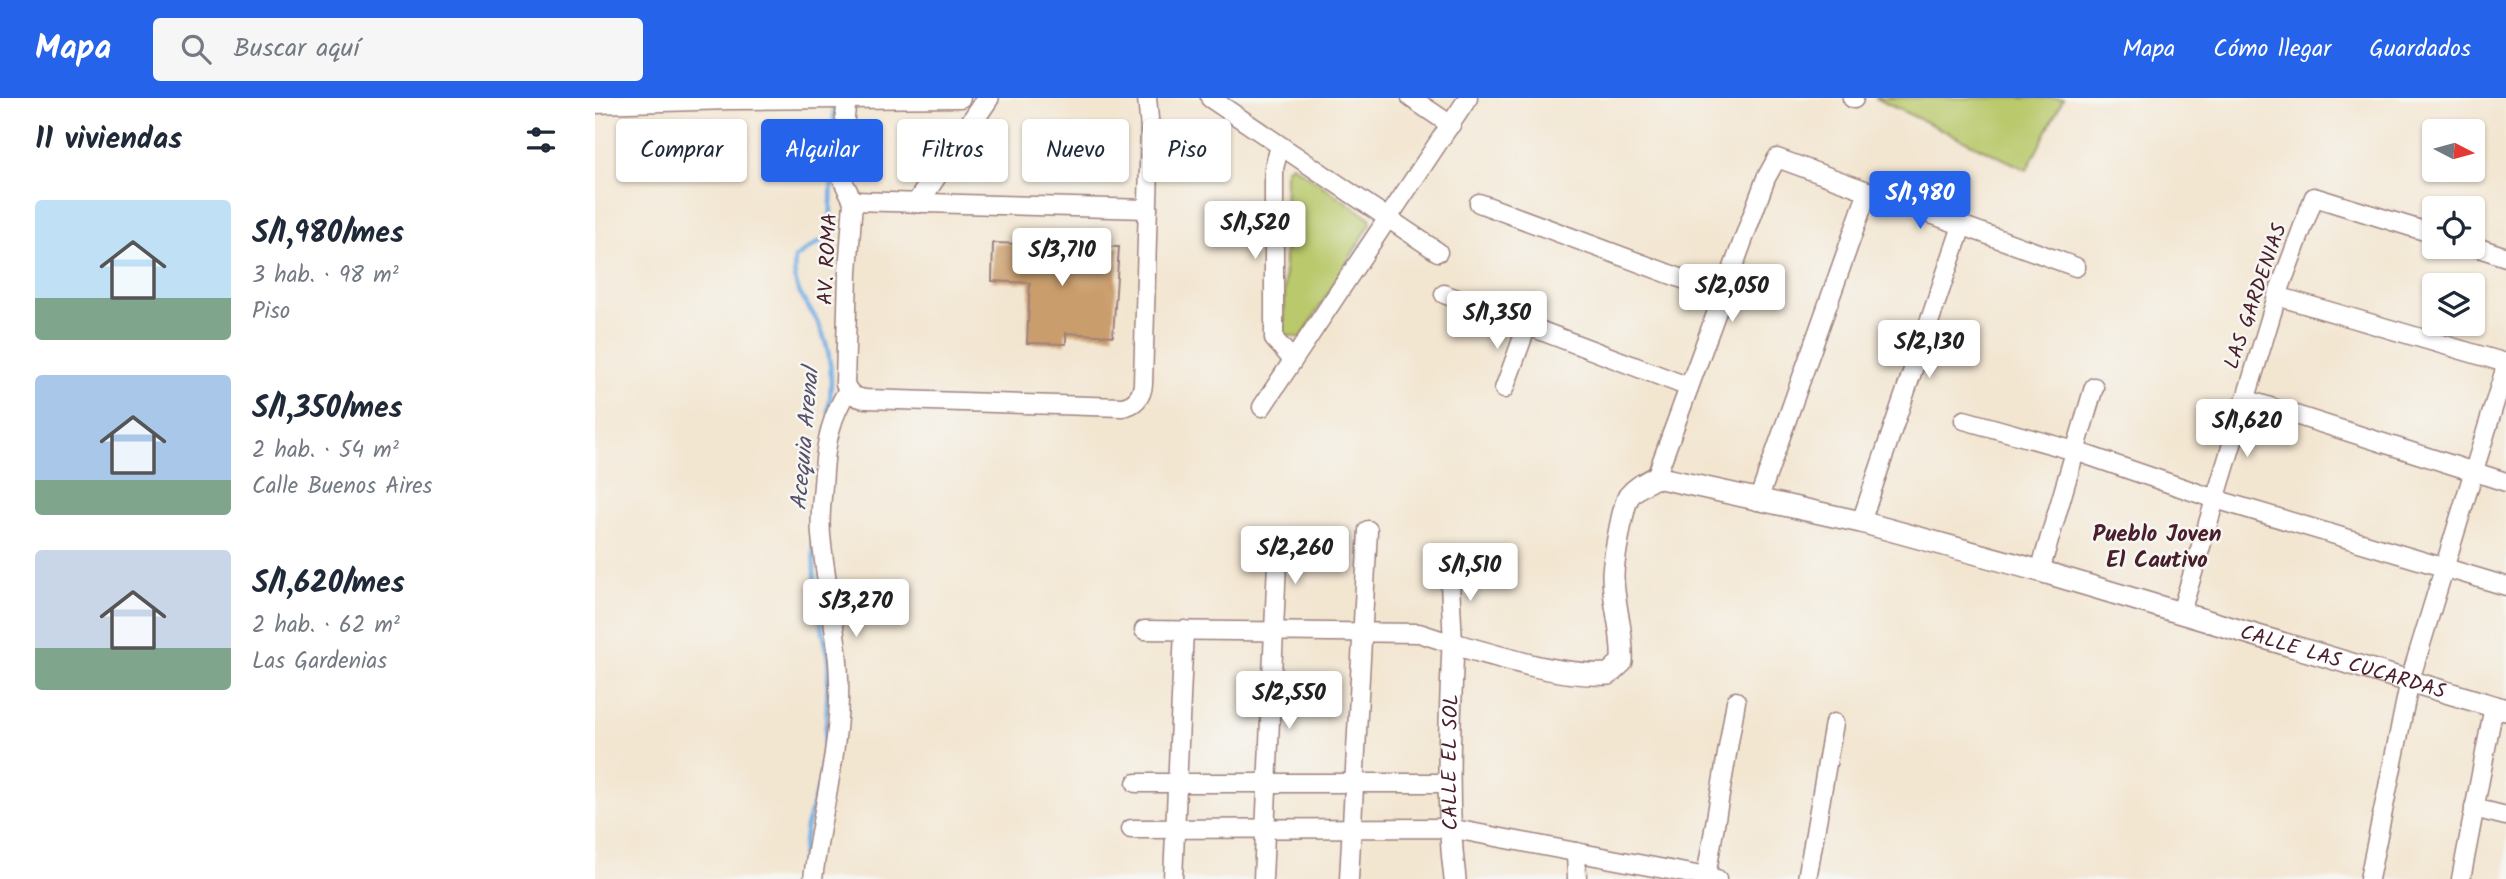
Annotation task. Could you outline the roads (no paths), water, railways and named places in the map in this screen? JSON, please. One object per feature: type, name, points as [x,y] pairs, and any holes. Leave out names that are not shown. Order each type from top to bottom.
[{"type":"street","points":[[595,104],[730,99],[961,98]]},
{"type":"street","points":[[918,202],[988,98]]},
{"type":"street","points":[[813,879],[820,823],[831,782],[839,702],[839,660],[821,533],[821,502],[829,430],[846,387],[859,399],[1122,407],[1136,401],[1143,390],[1150,129],[1147,98]]},
{"type":"street","points":[[1210,98],[1438,252]]},
{"type":"street","points":[[1411,98],[1451,125]]},
{"type":"street","points":[[1262,407],[1468,98]]},
{"type":"street","name":"AV. ROMA","points":[[846,99],[841,155],[843,181],[853,201],[848,272],[846,387]]},
{"type":"street","points":[[1280,146],[1274,168],[1274,339],[1293,360]]},
{"type":"street","points":[[1144,630],[1419,633],[1453,645],[1555,670],[1609,674],[1622,662],[1623,642],[1613,576],[1628,497],[1656,477],[1766,178],[1777,158],[2076,267]]},
{"type":"street","points":[[1758,501],[1868,191]]},
{"type":"street","name":"LAS GARDENIAS","points":[[2181,612],[2277,296],[2314,197],[2422,230]]},
{"type":"street","points":[[853,201],[1148,209]]},
{"type":"street","points":[[1479,203],[1723,294]]},
{"type":"street","points":[[1861,522],[1962,226]]},
{"type":"street","points":[[2485,250],[2506,257]]},
{"type":"street","points":[[1444,294],[1689,387]]},
{"type":"street","points":[[2277,296],[2506,364],[2410,680],[2369,879]]},
{"type":"street","points":[[1504,389],[1527,326]]},
{"type":"street","points":[[2040,571],[2094,387]]},
{"type":"street","points":[[2245,399],[2506,482]]},
{"type":"street","points":[[1964,420],[2074,451],[2215,499],[2506,586]]},
{"type":"street","name":"CALLE LAS CUCARDAS","points":[[1656,477],[1861,522],[2181,612],[2500,708]]},
{"type":"street","points":[[1349,879],[1368,530]]},
{"type":"street","points":[[1263,879],[1278,540]]},
{"type":"street","points":[[1449,563],[1453,645]]},
{"type":"street","points":[[1173,879],[1184,630]]},
{"type":"street","name":"CALLE EL SOL","points":[[1453,645],[1448,783],[1449,828],[1455,879]]},
{"type":"street","points":[[1131,828],[1449,828],[1711,878],[1737,701]]},
{"type":"street","points":[[2461,879],[2474,808],[2500,708]]},
{"type":"street","points":[[1807,879],[1834,723]]},
{"type":"street","points":[[1136,783],[1448,783]]},
{"type":"street","points":[[2474,808],[2506,816]]},
{"type":"street","points":[[1576,852],[1577,879]]},
{"type":"waterway","name":"Acequia Arenal","points":[[828,412],[831,381],[827,349],[821,329],[798,290],[794,271],[795,258],[830,235],[834,109]]},
{"type":"waterway","name":"Acequia Arenal","points":[[799,879],[806,827],[821,778],[829,657],[815,599],[813,542]]},
{"type":"district","name":"Pueblo Joven El Cautivo","points":[[2157,546]]}]
